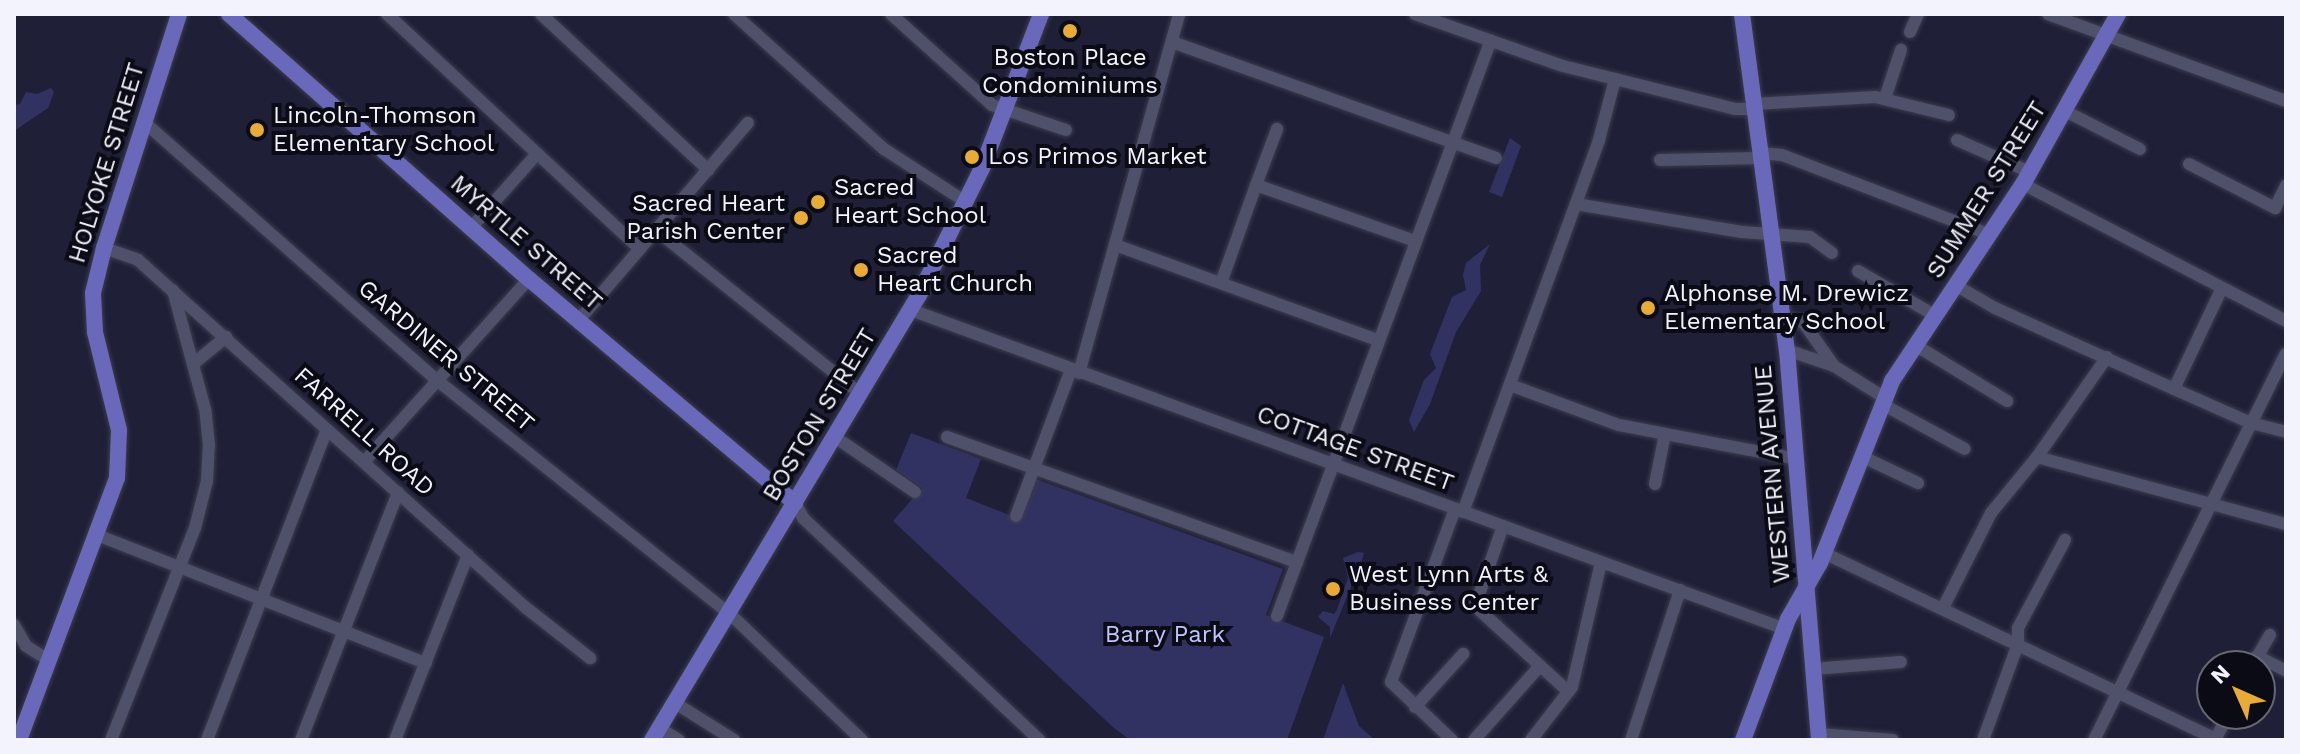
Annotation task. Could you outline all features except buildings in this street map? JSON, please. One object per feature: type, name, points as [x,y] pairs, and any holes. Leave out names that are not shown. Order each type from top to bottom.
[{"type":"main road","name":"HOLYOKE STREET","points":[[18,737],[115,486],[120,446],[94,326],[93,293],[104,248],[179,14]]},
{"type":"main road","name":"MYRTLE STREET","points":[[229,14],[529,279],[795,503]]},
{"type":"main road","name":"WESTERN AVENUE","points":[[1742,14],[1787,350],[1819,737]]},
{"type":"main road","name":"SUMMER STREET","points":[[1743,740],[1785,629],[1824,553],[1883,401],[1915,345],[2027,178],[2118,14]]},
{"type":"main road","name":"BOSTON STREET","points":[[656,734],[911,310],[966,202],[1004,112],[1038,15]]},
{"type":"street","points":[[387,14],[640,249]]},
{"type":"street","points":[[541,14],[708,170]]},
{"type":"street","points":[[734,14],[884,149],[966,202]]},
{"type":"street","points":[[891,14],[988,102],[1004,112],[1020,113],[1066,130]]},
{"type":"street","points":[[1016,516],[1075,371],[1115,245],[1179,14]]},
{"type":"street","points":[[1415,14],[1563,66],[1735,109],[1856,96],[1885,98],[1949,115]]},
{"type":"street","points":[[1910,32],[1918,14]]},
{"type":"street","points":[[2050,14],[2104,37],[2286,101]]},
{"type":"street","points":[[1277,616],[1491,40]]},
{"type":"street","points":[[1172,42],[1496,158]]},
{"type":"street","points":[[1885,98],[1901,50]]},
{"type":"street","points":[[1452,740],[1392,686],[1391,679],[1510,385],[1601,134],[1615,79]]},
{"type":"street","points":[[2065,111],[2140,149]]},
{"type":"street","name":"GARDINER STREET","points":[[144,122],[438,381],[729,613],[862,740]]},
{"type":"street","points":[[578,321],[748,123]]},
{"type":"street","points":[[1221,283],[1277,129]]},
{"type":"street","points":[[1957,140],[2286,321]]},
{"type":"street","points":[[471,228],[537,154]]},
{"type":"street","points":[[1660,160],[1782,155],[1990,235]]},
{"type":"street","points":[[2189,164],[2275,208],[2286,185]]},
{"type":"street","points":[[1256,185],[1415,241]]},
{"type":"street","points":[[1576,204],[1771,234],[1812,237],[1820,247],[1832,253]]},
{"type":"street","points":[[656,230],[861,394]]},
{"type":"street","points":[[1115,245],[1378,340]]},
{"type":"street","name":"FARRELL ROAD","points":[[104,248],[135,258],[173,290],[534,615],[590,658]]},
{"type":"street","points":[[1858,271],[1936,316]]},
{"type":"street","points":[[364,462],[529,279]]},
{"type":"street","points":[[1957,286],[1995,308],[2174,389],[2251,423],[2286,432]]},
{"type":"street","points":[[2174,389],[2222,288]]},
{"type":"street","points":[[111,740],[202,505],[208,469],[207,421],[173,290]]},
{"type":"street","name":"COTTAGE STREET","points":[[911,310],[1785,629]]},
{"type":"street","points":[[1783,318],[1803,322],[1834,366]]},
{"type":"street","points":[[193,364],[226,337]]},
{"type":"street","points":[[1915,345],[2007,401]]},
{"type":"street","points":[[1787,350],[1834,366],[1883,401],[1965,449]]},
{"type":"street","points":[[2094,740],[2286,354]]},
{"type":"street","points":[[1943,608],[1991,513],[2037,457],[2107,357]]},
{"type":"street","points":[[1510,385],[1604,420],[1797,459]]},
{"type":"street","points":[[207,740],[327,429]]},
{"type":"street","points":[[1655,484],[1665,434]]},
{"type":"street","points":[[835,437],[915,492]]},
{"type":"street","points":[[947,437],[1297,562]]},
{"type":"street","points":[[1863,457],[1918,483]]},
{"type":"street","points":[[2037,457],[2286,524]]},
{"type":"street","points":[[301,740],[398,492]]},
{"type":"street","points":[[795,503],[804,519],[1039,740]]},
{"type":"street","points":[[1503,526],[1475,606],[1569,692]]},
{"type":"street","points":[[97,535],[426,663]]},
{"type":"street","points":[[1983,740],[2018,644],[2018,628],[2065,540]]},
{"type":"street","points":[[1824,553],[2216,740]]},
{"type":"street","points":[[395,740],[468,555]]},
{"type":"street","points":[[1531,740],[1569,692],[1601,562]]},
{"type":"street","points":[[1631,740],[1680,590]]},
{"type":"street","points":[[14,625],[28,649],[48,660]]},
{"type":"street","points":[[2261,650],[2270,635]]},
{"type":"street","points":[[1415,707],[1463,654]]},
{"type":"street","points":[[1813,669],[1901,662]]},
{"type":"street","points":[[1474,740],[1540,666]]},
{"type":"street","points":[[675,703],[734,740]]},
{"type":"street","points":[[656,734],[679,740]]},
{"type":"street","points":[[1819,737],[1893,740]]},
{"type":"green space","points":[[51,88],[54,92],[48,108],[14,131],[14,105],[20,104],[26,92],[37,94]]},
{"type":"green space","points":[[1510,138],[1521,146],[1502,197],[1489,192]]},
{"type":"green space","points":[[1490,244],[1480,265],[1481,291],[1456,332],[1430,404],[1414,432],[1409,420],[1424,380],[1436,368],[1430,354],[1452,297],[1466,290],[1463,275],[1466,263]]},
{"type":"green space","name":"Barry Park","points":[[911,433],[981,459],[966,498],[1017,518],[1033,478],[1283,569],[1266,615],[1324,637],[1287,740],[1130,740],[1114,728],[893,521],[922,488],[896,470]]},
{"type":"green space","points":[[1364,553],[1362,560],[1330,638],[1330,627],[1318,617],[1323,611],[1334,614],[1337,610],[1348,578],[1343,558]]},
{"type":"green space","points":[[1343,683],[1359,726],[1375,740],[1323,740]]},
{"type":"place","name":"Boston Place Condominiums","points":[[1070,31]]},
{"type":"place","name":"Lincoln-Thomson Elementary School","points":[[257,130]]},
{"type":"place","name":"Los Primos Market","points":[[972,157]]},
{"type":"place","name":"Sacred Heart School","points":[[818,202]]},
{"type":"place","name":"Sacred Heart Parish Center","points":[[801,218]]},
{"type":"place","name":"Sacred Heart Church","points":[[861,270]]},
{"type":"place","name":"Alphonse M. Drewicz Elementary School","points":[[1648,308]]},
{"type":"place","name":"West Lynn Arts & Business Center","points":[[1333,589]]}]
